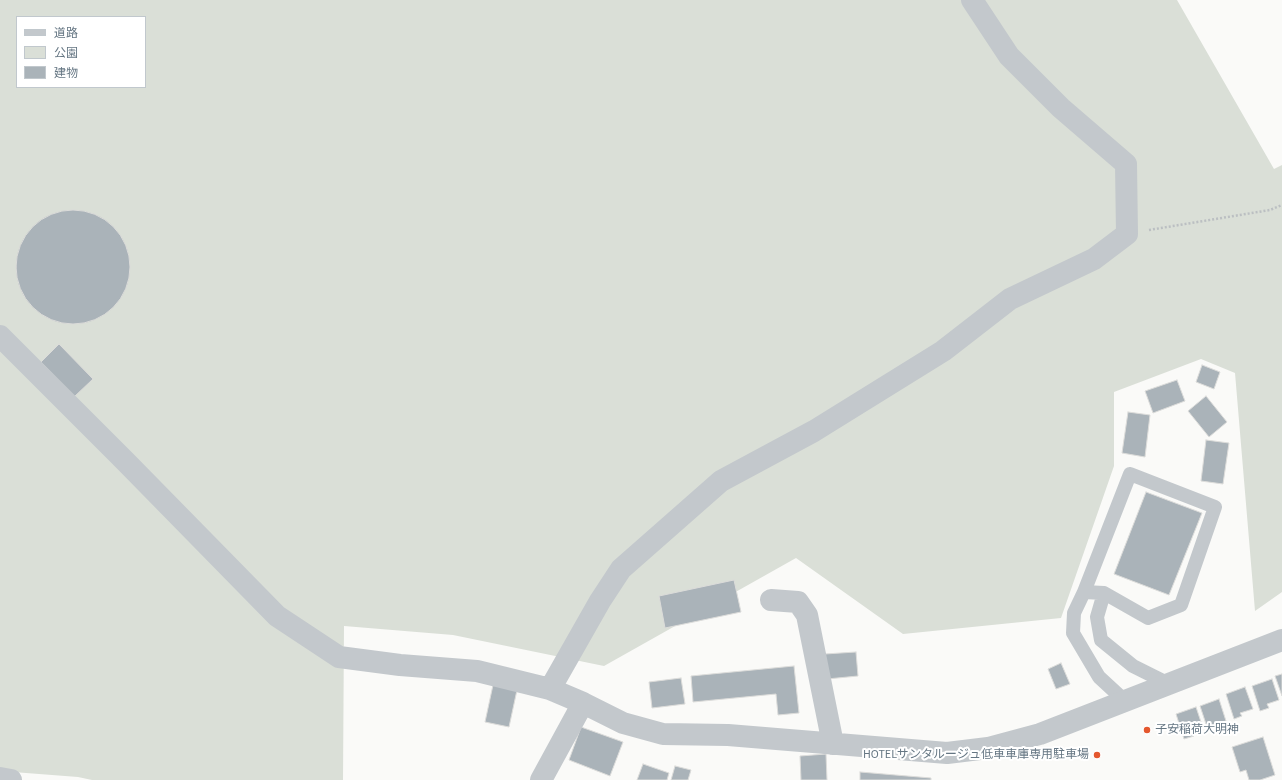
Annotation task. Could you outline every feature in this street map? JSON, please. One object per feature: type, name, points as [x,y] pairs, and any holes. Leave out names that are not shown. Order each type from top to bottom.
[{"type":"street","points":[[550,689],[600,601],[621,569],[721,481],[814,431],[943,351],[1010,299],[1094,260],[1127,234],[1126,164],[1061,108],[1009,56],[972,0]]},
{"type":"street","points":[[0,336],[126,461],[277,616],[340,657],[400,665],[477,671],[550,689],[583,703],[623,723],[663,734],[728,736],[947,753],[988,748],[1040,734],[1282,640]]},
{"type":"street","points":[[771,600],[798,602],[807,615],[833,744]]},
{"type":"street","points":[[541,780],[583,703]]},
{"type":"street","points":[[0,778],[11,780]]},
{"type":"lane","points":[[1084,592],[1104,593],[1148,618],[1182,605],[1215,507],[1130,474],[1084,592],[1074,613],[1073,633],[1099,677],[1125,701]]},
{"type":"lane","points":[[1104,593],[1097,618],[1101,640],[1133,666],[1169,684]]},
{"type":"path","points":[[1127,234],[1270,210],[1282,205]]},
{"type":"green space","points":[[0,0],[1177,0],[1274,169],[1282,165],[1282,592],[1255,611],[1235,373],[1201,359],[1114,392],[1114,466],[1061,618],[903,634],[796,558],[604,666],[453,635],[344,626],[343,780],[92,780],[78,777],[0,771]]},
{"type":"building","points":[[73,210],[84,211],[95,215],[105,220],[113,227],[120,235],[125,245],[129,256],[129,278],[125,289],[120,299],[113,307],[105,314],[95,319],[84,323],[73,324],[62,323],[51,319],[41,314],[33,307],[26,299],[21,289],[17,278],[16,267],[17,256],[21,245],[26,235],[33,227],[41,220],[51,215],[62,211]]},
{"type":"building","points":[[59,344],[93,379],[74,397],[41,362]]},
{"type":"building","points":[[1202,365],[1220,372],[1214,389],[1196,382]]},
{"type":"building","points":[[1177,380],[1185,401],[1153,413],[1145,391]]},
{"type":"building","points":[[1206,396],[1227,422],[1209,437],[1188,411]]},
{"type":"building","points":[[1128,412],[1150,415],[1145,457],[1122,453]]},
{"type":"building","points":[[1206,440],[1229,443],[1223,484],[1201,481]]},
{"type":"building","points":[[1146,492],[1202,513],[1169,595],[1114,574]]},
{"type":"building","points":[[734,580],[741,612],[665,628],[659,596]]},
{"type":"building","points":[[856,652],[858,676],[827,679],[825,654]]},
{"type":"building","points":[[1061,663],[1070,684],[1056,689],[1048,669]]},
{"type":"building","points":[[794,666],[799,713],[778,715],[776,694],[693,702],[691,676]]},
{"type":"building","points":[[1282,674],[1282,696],[1275,676]]},
{"type":"building","points":[[681,678],[685,704],[652,708],[649,682]]},
{"type":"building","points":[[1272,679],[1279,700],[1267,704],[1269,708],[1260,711],[1252,686]]},
{"type":"building","points":[[493,685],[517,690],[509,727],[485,722]]},
{"type":"building","points":[[1245,687],[1253,709],[1240,713],[1242,716],[1234,719],[1226,694]]},
{"type":"building","points":[[1219,699],[1226,721],[1215,724],[1217,727],[1208,730],[1200,706]]},
{"type":"building","points":[[1196,707],[1203,728],[1192,731],[1194,736],[1184,739],[1176,714]]},
{"type":"building","points":[[581,727],[623,742],[610,776],[569,760]]},
{"type":"building","points":[[1263,737],[1275,775],[1260,780],[1249,780],[1246,770],[1240,772],[1232,747]]},
{"type":"building","points":[[826,754],[827,780],[801,780],[800,756]]},
{"type":"building","points":[[643,764],[669,773],[667,780],[637,780]]},
{"type":"building","points":[[675,766],[691,770],[688,780],[671,780]]},
{"type":"building","points":[[860,772],[931,778],[931,780],[860,780]]},
{"type":"place","name":"子安稲荷大明神","points":[[1147,730]]},
{"type":"place","name":"HOTELサンタルージュ低車車庫専用駐車場","points":[[1097,755]]}]
